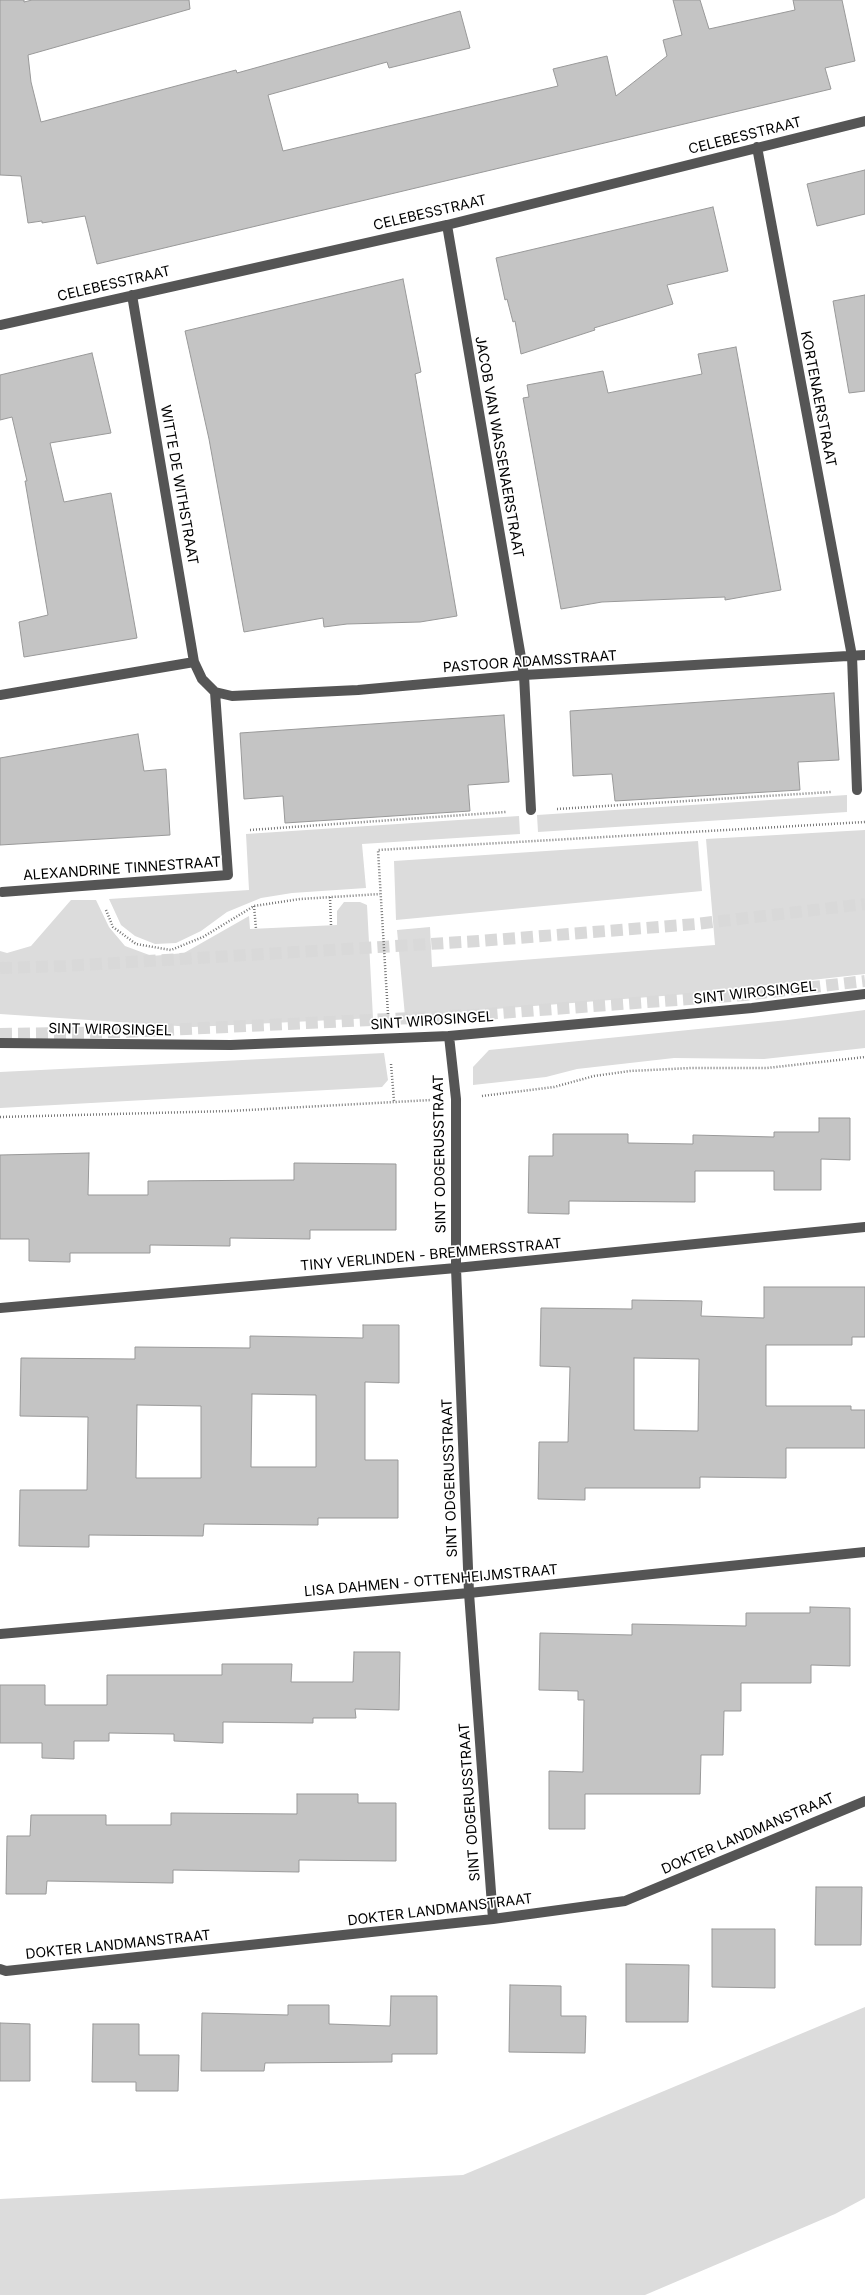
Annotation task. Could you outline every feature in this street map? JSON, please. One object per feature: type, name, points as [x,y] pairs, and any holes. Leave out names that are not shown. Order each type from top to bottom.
[{"type":"street","name":"CELEBESSTRAAT","points":[[0,325],[446,225],[865,120]]},
{"type":"street","name":"KORTENAERSTRAAT","points":[[757,147],[852,656],[857,790]]},
{"type":"street","name":"JACOB VAN WASSENAERSTRAAT","points":[[446,225],[524,675],[531,810]]},
{"type":"street","name":"WITTE DE WITHSTRAAT","points":[[132,295],[194,662],[202,680],[215,692]]},
{"type":"street","name":"PASTOOR ADAMSSTRAAT","points":[[215,692],[232,696],[358,690],[524,675],[865,655]]},
{"type":"street","points":[[0,695],[194,662]]},
{"type":"street","name":"ALEXANDRINE TINNESTRAAT","points":[[2,892],[228,875],[215,692]]},
{"type":"street","name":"SINT WIROSINGEL","points":[[0,1042],[216,1045],[449,1036],[752,1008],[865,994]]},
{"type":"street","name":"SINT ODGERUSSTRAAT","points":[[449,1036],[456,1099],[456,1268],[468,1593],[493,1919]]},
{"type":"street","name":"TINY VERLINDEN - BREMMERSSTRAAT","points":[[0,1308],[456,1268],[865,1227]]},
{"type":"street","name":"LISA DAHMEN - OTTENHEIJMSTRAAT","points":[[0,1634],[468,1593],[865,1552]]},
{"type":"street","name":"DOKTER LANDMANSTRAAT","points":[[0,1969],[14,1970],[493,1919],[625,1901],[865,1801]]},
{"type":"path","points":[[394,1101],[378,850],[865,822]]},
{"type":"path","points":[[95,885],[113,927],[136,944],[171,950],[204,937],[254,906],[300,899],[380,894]]},
{"type":"path","points":[[330,897],[331,925]]},
{"type":"path","points":[[254,906],[256,929]]},
{"type":"shaded area","points":[[847,795],[847,812],[538,832],[537,815]]},
{"type":"shaded area","points":[[519,816],[520,834],[362,844],[366,888],[292,893],[261,898],[227,912],[201,931],[176,943],[155,944],[135,936],[121,925],[109,899],[249,890],[246,834]]},
{"type":"shaded area","points":[[865,830],[865,974],[688,994],[405,1016],[397,930],[430,927],[432,967],[715,945],[706,839]]},
{"type":"shaded area","points":[[698,841],[702,891],[396,920],[394,861]]},
{"type":"shaded area","points":[[71,900],[96,900],[109,927],[125,946],[152,956],[184,953],[249,916],[250,929],[337,925],[337,911],[344,902],[360,902],[367,905],[373,1018],[193,1027],[0,1014],[0,951],[7,953],[31,946]]},
{"type":"shaded area","points":[[865,1010],[865,1048],[764,1059],[674,1058],[577,1069],[546,1077],[473,1085],[473,1067],[489,1050],[788,1020]]},
{"type":"shaded area","points":[[384,1053],[388,1080],[382,1087],[0,1108],[0,1072]]},
{"type":"shaded area","points":[[865,2007],[865,2198],[835,2214],[645,2295],[0,2295],[0,2199],[463,2175]]},
{"type":"building","points":[[0,0],[24,0],[24,2],[32,0],[189,0],[190,9],[28,55],[31,82],[41,122],[236,70],[237,73],[460,11],[470,48],[389,68],[387,62],[268,95],[283,151],[558,86],[553,69],[607,56],[616,96],[667,56],[663,40],[682,35],[673,0],[700,0],[709,29],[795,10],[793,0],[842,0],[855,61],[825,68],[831,89],[97,264],[85,216],[42,223],[42,221],[28,223],[21,176],[0,175]]},
{"type":"building","points":[[865,170],[865,214],[817,226],[807,184]]},
{"type":"building","points":[[713,207],[728,271],[667,285],[673,304],[594,328],[595,330],[521,354],[515,321],[513,322],[507,299],[505,300],[496,258]]},
{"type":"building","points":[[403,279],[421,372],[415,374],[457,616],[420,622],[347,624],[324,627],[323,618],[244,632],[209,439],[185,331]]},
{"type":"building","points":[[865,295],[865,391],[849,393],[833,301]]},
{"type":"building","points":[[736,347],[781,590],[725,600],[725,597],[602,602],[561,609],[523,398],[529,397],[527,385],[603,371],[608,393],[702,374],[698,354]]},
{"type":"building","points":[[92,353],[111,433],[50,443],[64,502],[111,493],[137,638],[24,657],[19,622],[48,615],[25,481],[27,481],[12,417],[0,420],[0,375]]},
{"type":"building","points":[[834,693],[839,760],[798,762],[800,790],[615,801],[612,774],[573,776],[570,711]]},
{"type":"building","points":[[504,715],[509,782],[468,785],[470,811],[285,823],[283,796],[244,799],[240,733]]},
{"type":"building","points":[[138,734],[144,771],[166,769],[170,835],[0,845],[0,758]]},
{"type":"building","points":[[819,1118],[850,1118],[850,1160],[821,1159],[821,1190],[774,1190],[774,1171],[695,1171],[695,1202],[569,1201],[569,1214],[528,1213],[529,1156],[553,1156],[553,1134],[628,1134],[628,1143],[693,1144],[693,1135],[774,1137],[774,1132],[819,1132]]},
{"type":"building","points":[[89,1153],[88,1195],[148,1195],[148,1181],[294,1180],[294,1163],[396,1164],[396,1230],[310,1230],[310,1239],[230,1238],[230,1246],[150,1245],[150,1253],[70,1253],[70,1262],[29,1261],[29,1239],[0,1239],[0,1155]]},
{"type":"building","points":[[764,1287],[865,1287],[865,1337],[852,1337],[852,1345],[766,1345],[766,1406],[851,1406],[851,1410],[865,1410],[865,1448],[786,1448],[786,1478],[700,1477],[700,1488],[585,1488],[585,1500],[538,1499],[539,1442],[568,1442],[570,1367],[540,1366],[541,1308],[632,1309],[632,1300],[702,1301],[701,1316],[764,1318]],"holes":[[[634,1358],[699,1359],[698,1431],[634,1430]]]},
{"type":"building","points":[[363,1325],[399,1325],[399,1383],[365,1382],[365,1460],[398,1460],[398,1518],[318,1518],[318,1525],[204,1524],[203,1536],[89,1535],[89,1547],[19,1546],[20,1490],[87,1490],[88,1417],[20,1416],[21,1358],[135,1359],[135,1347],[250,1348],[250,1336],[363,1338]],"holes":[[[252,1394],[316,1395],[316,1467],[251,1467]],[[137,1405],[201,1406],[201,1478],[136,1478]]]},
{"type":"building","points":[[810,1607],[850,1608],[850,1666],[811,1665],[811,1683],[741,1683],[741,1711],[724,1711],[723,1755],[701,1755],[700,1794],[585,1794],[585,1829],[549,1829],[549,1771],[583,1772],[584,1700],[578,1700],[578,1691],[539,1690],[540,1633],[632,1635],[632,1624],[746,1626],[746,1613],[810,1613]]},
{"type":"building","points":[[354,1652],[400,1652],[399,1710],[355,1709],[356,1718],[313,1718],[313,1723],[223,1722],[223,1743],[174,1741],[174,1734],[109,1733],[109,1741],[74,1741],[74,1759],[42,1758],[42,1743],[0,1743],[0,1685],[45,1685],[45,1705],[107,1705],[107,1675],[222,1675],[222,1664],[292,1664],[291,1682],[353,1682]]},
{"type":"building","points":[[297,1794],[358,1794],[358,1803],[396,1803],[396,1861],[299,1860],[299,1872],[173,1870],[173,1883],[47,1881],[46,1894],[6,1894],[7,1836],[30,1836],[31,1815],[106,1815],[106,1825],[171,1825],[171,1813],[297,1814]]},
{"type":"building","points":[[816,1887],[862,1887],[861,1945],[815,1945]]},
{"type":"building","points":[[712,1929],[775,1929],[775,1988],[712,1987]]},
{"type":"building","points":[[626,1964],[689,1965],[688,2022],[626,2022]]},
{"type":"building","points":[[510,1985],[561,1986],[561,2016],[586,2016],[585,2053],[509,2052]]},
{"type":"building","points":[[391,1996],[437,1996],[437,2054],[392,2054],[392,2062],[265,2063],[264,2071],[201,2071],[202,2013],[288,2015],[288,2005],[329,2005],[329,2024],[390,2026]]},
{"type":"building","points":[[0,2023],[30,2024],[30,2081],[0,2081]]},
{"type":"building","points":[[93,2024],[139,2024],[139,2055],[179,2055],[178,2091],[136,2091],[136,2082],[92,2082]]},
{"type":"tunnel","points":[[0,968],[65,966],[479,941],[696,924],[865,904]]},
{"type":"tunnel","points":[[0,1034],[123,1032],[472,1015],[744,995],[865,981]]}]
